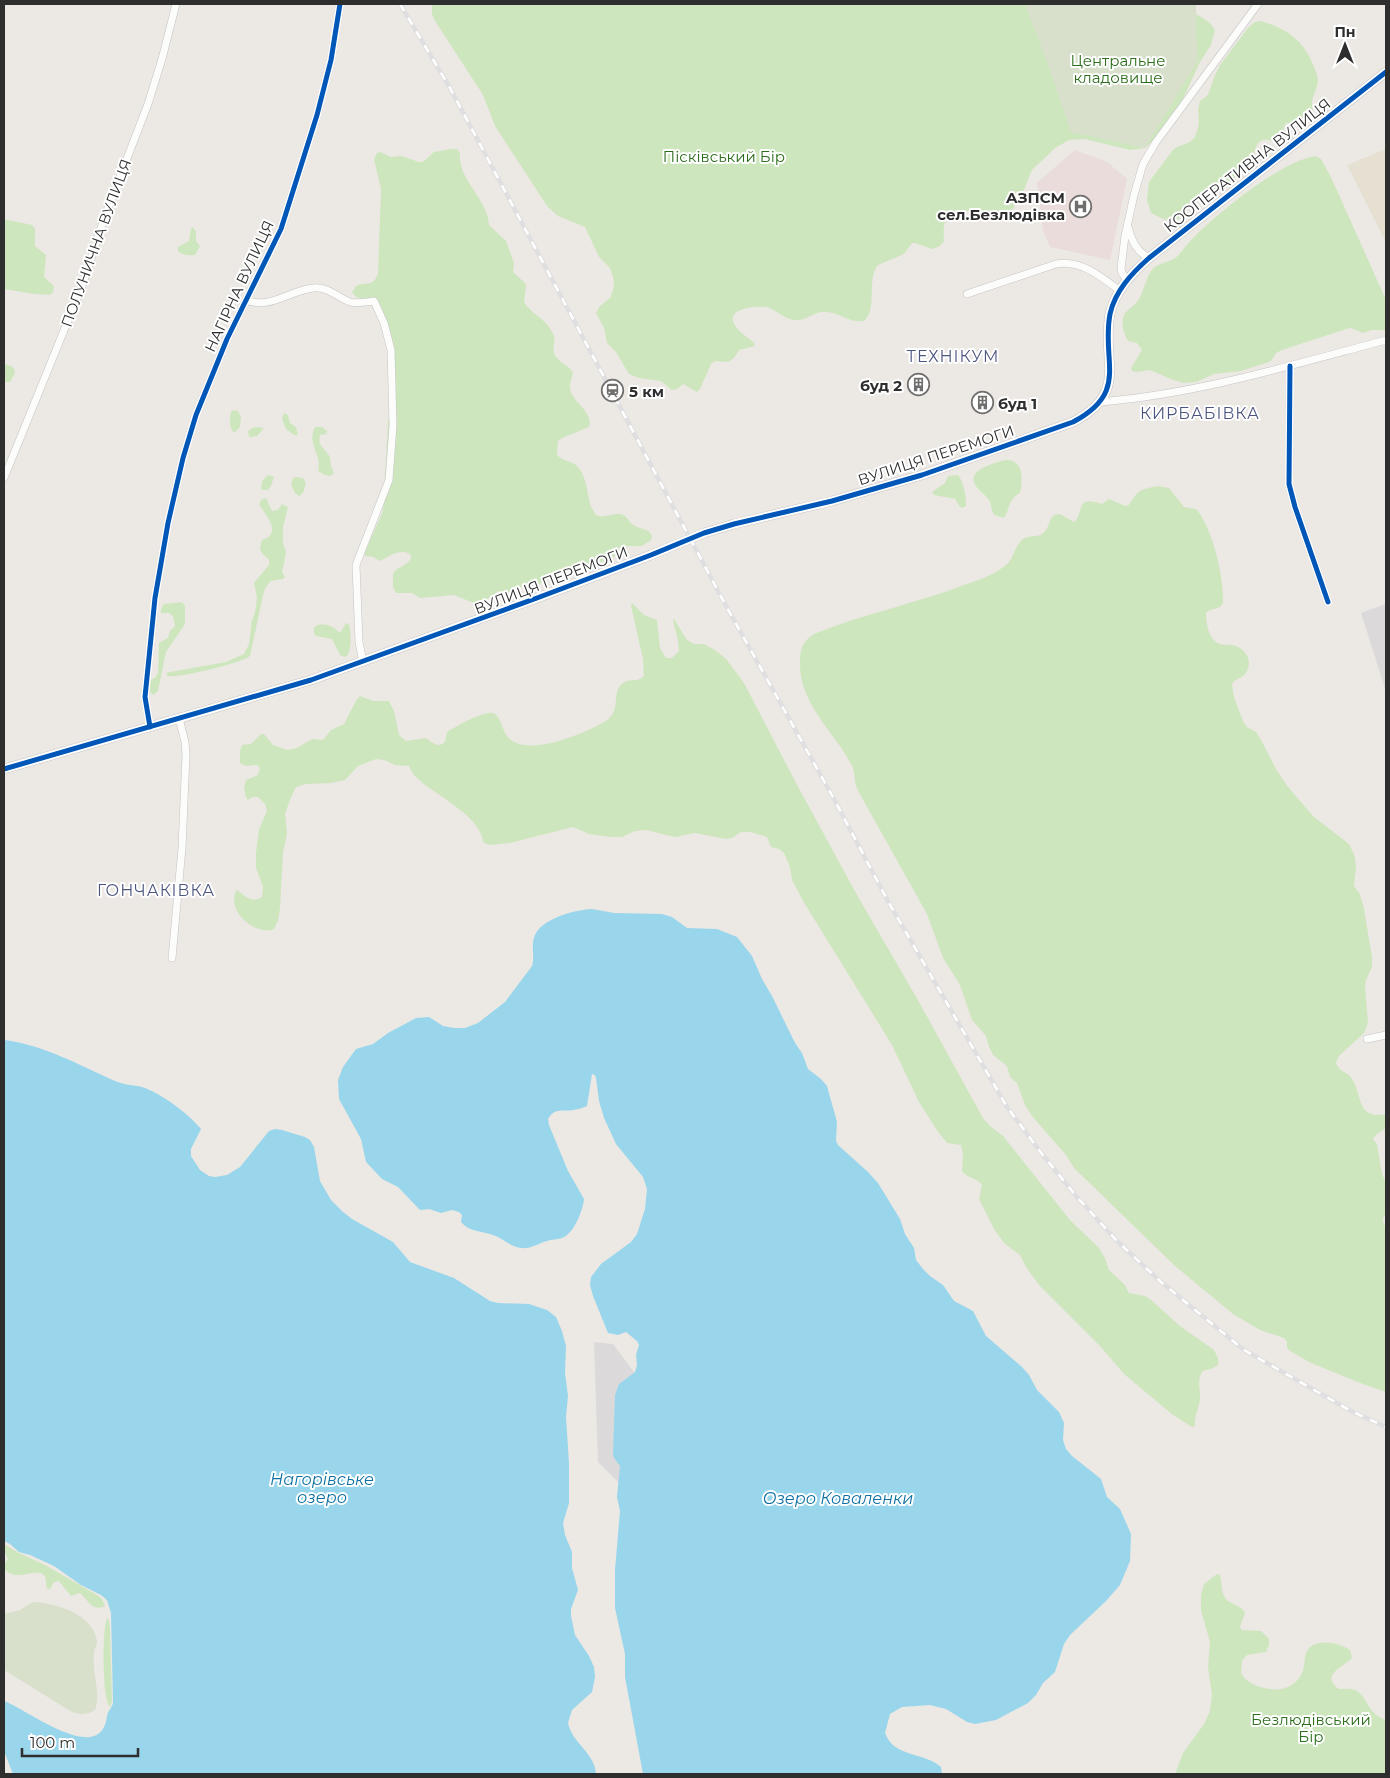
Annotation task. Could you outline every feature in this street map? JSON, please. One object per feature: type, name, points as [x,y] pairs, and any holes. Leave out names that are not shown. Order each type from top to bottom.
[{"type":"street","name":"ПОЛУНИЧНА ВУЛИЦЯ","points":[[4,478],[79,294],[108,208],[157,76],[176,4]]},
{"type":"street","name":"НАГІРНА ВУЛИЦЯ","points":[[150,727],[146,710],[145,692],[155,598],[171,509],[196,415],[227,339],[278,236],[292,195],[322,98],[331,60],[340,4]]},
{"type":"street","points":[[1127,280],[1120,268],[1143,164],[1156,142],[1258,4]]},
{"type":"street","name":"КООПЕРАТИВНА ВУЛИЦЯ","points":[[1100,402],[1110,377],[1109,326],[1112,308],[1127,280],[1149,258],[1386,72]]},
{"type":"street","points":[[1128,225],[1132,241],[1139,251],[1149,258]]},
{"type":"street","points":[[968,294],[1064,262],[1083,267],[1120,291]]},
{"type":"street","points":[[246,300],[256,304],[263,304],[300,290],[320,288],[350,302],[374,301],[387,331],[391,350],[393,447],[386,491],[356,565],[359,642],[363,662]]},
{"type":"street","points":[[1100,402],[1159,395],[1290,366],[1386,340]]},
{"type":"street","points":[[1290,366],[1289,484],[1295,507],[1328,602]]},
{"type":"street","name":"ВУЛИЦЯ ПЕРЕМОГИ","points":[[4,769],[254,698],[363,662],[590,579],[704,533],[832,501],[913,478],[1073,422],[1087,414],[1100,402]]},
{"type":"street","points":[[172,958],[182,848],[186,755],[179,718]]},
{"type":"street","points":[[1367,1039],[1386,1035]]},
{"type":"shaded area","points":[[1386,149],[1386,243],[1347,165]]},
{"type":"shaded area","name":"АЗПСМ сел.Безлюдівка","points":[[1075,150],[1107,162],[1127,179],[1110,260],[1050,247],[1043,230],[1037,183]]},
{"type":"shaded area","points":[[1386,604],[1386,692],[1361,613]]},
{"type":"shaded area","points":[[594,1342],[613,1344],[669,1419],[620,1484],[598,1462]]},
{"type":"green space","name":"Пісківський Бір","points":[[432,4],[1163,4],[1199,16],[1206,20],[1215,30],[1211,45],[1200,62],[1180,105],[1152,142],[1145,148],[1130,150],[1085,139],[1069,140],[1055,148],[1032,170],[1021,197],[1012,210],[1004,217],[990,219],[967,211],[956,210],[946,220],[944,241],[940,246],[932,249],[912,243],[904,254],[878,265],[873,278],[870,309],[864,321],[854,321],[827,312],[794,320],[767,307],[751,307],[740,310],[733,316],[734,324],[755,346],[739,350],[734,358],[728,362],[715,361],[711,364],[697,392],[683,384],[677,389],[672,390],[661,381],[639,378],[629,374],[616,352],[607,343],[604,328],[596,313],[600,306],[611,297],[614,286],[610,268],[599,257],[585,227],[558,216],[547,206],[495,126],[483,95],[435,21],[432,14]]},
{"type":"green space","name":"Центральне кладовище","points":[[1025,4],[1196,4],[1197,62],[1145,148],[1071,132]]},
{"type":"green space","points":[[1260,21],[1284,30],[1297,40],[1307,52],[1318,79],[1312,101],[1312,116],[1297,123],[1286,123],[1279,139],[1273,141],[1261,140],[1256,146],[1251,161],[1237,177],[1202,198],[1185,205],[1179,219],[1165,220],[1151,213],[1147,200],[1149,182],[1173,150],[1190,142],[1195,137],[1199,124],[1198,110],[1200,101],[1208,95],[1220,65],[1248,28],[1255,22]]},
{"type":"green space","points":[[457,149],[460,153],[463,172],[484,206],[489,225],[506,241],[514,263],[513,272],[526,286],[524,302],[550,329],[554,337],[554,354],[573,373],[570,389],[589,417],[589,427],[558,441],[557,455],[576,465],[582,473],[590,504],[596,515],[622,515],[632,524],[648,531],[652,536],[651,540],[642,546],[621,546],[615,556],[607,560],[574,567],[562,575],[553,575],[539,585],[524,585],[510,593],[499,591],[479,605],[454,595],[420,598],[412,593],[396,593],[393,587],[393,574],[397,569],[410,561],[410,554],[402,552],[380,561],[364,554],[383,511],[388,422],[396,383],[389,346],[373,302],[356,297],[352,292],[356,286],[374,281],[378,274],[381,189],[374,159],[377,153],[381,152],[391,157],[401,156],[423,162],[434,152]]},
{"type":"green space","points":[[1316,156],[1321,159],[1331,177],[1386,300],[1386,330],[1372,330],[1363,333],[1351,328],[1346,329],[1282,350],[1276,353],[1271,361],[1266,363],[1241,371],[1214,374],[1196,382],[1184,383],[1150,370],[1132,371],[1131,368],[1142,350],[1137,343],[1128,341],[1124,331],[1123,319],[1126,312],[1139,299],[1151,271],[1178,256],[1204,227],[1251,189],[1286,167]]},
{"type":"green space","points":[[4,219],[32,225],[35,229],[35,246],[46,255],[44,277],[54,286],[53,292],[50,295],[4,289]]},
{"type":"green space","points":[[192,227],[196,231],[196,241],[200,246],[195,255],[186,255],[178,251],[178,247],[189,241]]},
{"type":"green space","points":[[4,364],[11,366],[15,370],[10,382],[4,382]]},
{"type":"green space","points":[[232,410],[238,411],[241,417],[240,427],[234,433],[230,422]]},
{"type":"green space","points":[[284,413],[288,415],[290,423],[296,427],[298,435],[294,435],[286,429],[282,419]]},
{"type":"green space","points":[[254,427],[264,428],[257,436],[249,437],[248,431]]},
{"type":"green space","points":[[315,427],[322,427],[327,431],[326,434],[320,435],[319,439],[330,457],[334,473],[330,476],[318,471],[319,465],[312,439]]},
{"type":"green space","points":[[1005,460],[1016,463],[1021,471],[1022,482],[1020,493],[1011,502],[1004,518],[994,515],[989,500],[975,485],[974,479],[978,471]]},
{"type":"green space","points":[[268,475],[274,477],[271,486],[268,490],[262,490],[262,481]]},
{"type":"green space","points":[[958,475],[966,498],[966,506],[962,508],[955,499],[934,495],[932,492],[945,483],[948,476]]},
{"type":"green space","points":[[293,478],[303,478],[306,483],[303,493],[299,496],[291,485]]},
{"type":"green space","points":[[1158,486],[1169,488],[1184,507],[1196,509],[1208,528],[1222,580],[1223,603],[1206,613],[1207,625],[1209,633],[1216,642],[1240,648],[1248,658],[1249,667],[1246,673],[1232,684],[1234,697],[1243,721],[1247,727],[1256,732],[1288,787],[1314,817],[1349,844],[1355,857],[1354,886],[1360,894],[1364,909],[1372,957],[1372,967],[1365,987],[1368,1023],[1364,1033],[1339,1056],[1336,1063],[1340,1069],[1350,1076],[1364,1109],[1376,1115],[1386,1114],[1386,1128],[1373,1139],[1377,1144],[1382,1174],[1386,1183],[1386,1214],[1383,1220],[1386,1228],[1386,1392],[1311,1363],[1290,1351],[1284,1338],[1260,1330],[1233,1314],[1175,1266],[1074,1168],[1066,1155],[1032,1116],[1025,1105],[1017,1083],[1010,1077],[1007,1066],[993,1055],[986,1036],[972,1020],[960,985],[943,958],[927,914],[858,791],[851,764],[811,703],[801,677],[801,650],[804,643],[814,634],[986,577],[1009,562],[1023,539],[1040,535],[1044,532],[1054,515],[1060,514],[1074,522],[1082,506],[1087,501],[1102,504],[1109,499],[1125,506],[1129,505],[1140,491]]},
{"type":"green space","points":[[266,498],[272,511],[278,510],[282,504],[288,507],[283,527],[283,542],[286,553],[282,572],[285,577],[271,581],[264,591],[250,656],[209,670],[167,676],[167,673],[170,672],[226,662],[244,654],[249,644],[252,620],[255,613],[257,597],[254,583],[269,565],[269,560],[261,552],[260,547],[262,540],[272,533],[271,523],[259,504],[262,499]]},
{"type":"green space","points":[[182,602],[185,606],[185,624],[166,652],[158,691],[153,695],[149,691],[150,680],[155,678],[158,673],[159,643],[168,638],[170,631],[175,626],[173,616],[169,613],[161,613],[161,609],[164,604]]},
{"type":"green space","points":[[632,603],[644,615],[657,620],[660,648],[666,658],[672,658],[679,651],[674,619],[687,640],[694,644],[704,644],[726,659],[744,683],[857,895],[983,1118],[1003,1136],[1070,1220],[1099,1248],[1109,1270],[1125,1285],[1129,1293],[1145,1296],[1150,1299],[1180,1326],[1214,1350],[1218,1358],[1218,1365],[1203,1371],[1201,1374],[1199,1381],[1200,1399],[1195,1426],[1192,1427],[1173,1415],[1124,1374],[1100,1346],[1039,1285],[1020,1255],[1004,1243],[994,1229],[979,1199],[982,1185],[962,1171],[963,1156],[961,1145],[947,1143],[936,1129],[919,1102],[892,1045],[803,901],[792,880],[790,867],[784,853],[779,849],[771,847],[767,837],[750,832],[741,832],[732,838],[726,839],[695,833],[676,837],[646,830],[635,831],[622,837],[611,837],[589,834],[573,827],[510,843],[489,845],[483,842],[480,832],[465,814],[423,783],[414,775],[409,766],[395,765],[376,759],[358,766],[345,780],[331,783],[306,784],[296,787],[285,814],[287,833],[283,853],[278,921],[274,929],[259,929],[244,920],[238,913],[234,897],[237,890],[246,897],[255,900],[262,897],[263,887],[256,868],[256,853],[259,829],[267,811],[265,804],[258,797],[248,800],[246,798],[244,787],[246,780],[258,775],[260,768],[257,765],[246,766],[240,763],[242,745],[251,744],[261,734],[264,734],[273,745],[288,750],[297,748],[312,739],[323,740],[331,730],[344,724],[360,696],[373,701],[389,701],[394,711],[399,735],[406,741],[426,738],[440,745],[445,742],[447,732],[469,720],[488,713],[496,715],[507,736],[515,742],[527,745],[540,745],[569,738],[595,727],[610,718],[615,708],[619,687],[623,683],[644,676],[643,659],[631,606]]},
{"type":"green space","points":[[346,623],[349,624],[351,641],[349,653],[344,657],[340,655],[332,639],[316,636],[314,627],[321,624],[328,625],[340,633]]},
{"type":"green space","points":[[4,1544],[97,1595],[102,1599],[105,1606],[93,1606],[80,1593],[71,1596],[59,1581],[54,1582],[50,1589],[47,1589],[45,1576],[41,1573],[17,1575],[8,1573],[4,1569],[4,1564],[8,1559],[4,1551]]},
{"type":"green space","name":"Безлюдівський Бір","points":[[1217,1574],[1220,1575],[1222,1591],[1226,1599],[1241,1608],[1245,1613],[1240,1627],[1242,1630],[1261,1631],[1269,1639],[1266,1652],[1247,1655],[1242,1661],[1241,1673],[1251,1683],[1270,1689],[1282,1689],[1292,1685],[1303,1671],[1307,1651],[1316,1644],[1340,1645],[1350,1650],[1352,1658],[1332,1675],[1331,1680],[1339,1689],[1355,1690],[1363,1696],[1371,1709],[1379,1717],[1386,1720],[1386,1774],[1175,1774],[1183,1753],[1204,1724],[1210,1711],[1212,1695],[1208,1667],[1210,1642],[1201,1611],[1201,1595],[1204,1584]]},
{"type":"green space","points":[[33,1602],[52,1605],[72,1612],[89,1624],[94,1632],[97,1641],[94,1652],[94,1668],[97,1700],[95,1710],[92,1712],[78,1714],[72,1712],[4,1670],[4,1614],[20,1610]]},
{"type":"green space","points":[[107,1618],[110,1631],[112,1701],[110,1707],[105,1691],[104,1664],[104,1636]]},
{"type":"water","name":"Озеро Коваленки","points":[[592,909],[614,913],[662,914],[672,917],[687,928],[717,929],[737,937],[752,956],[762,979],[802,1053],[808,1069],[827,1086],[837,1122],[836,1141],[838,1145],[878,1183],[900,1219],[905,1234],[914,1248],[916,1260],[923,1269],[943,1285],[954,1301],[973,1311],[986,1336],[1022,1367],[1037,1390],[1059,1412],[1064,1423],[1063,1440],[1066,1449],[1101,1479],[1107,1497],[1120,1509],[1131,1534],[1130,1561],[1120,1585],[1070,1635],[1064,1644],[1055,1672],[1043,1683],[1036,1695],[1028,1703],[996,1720],[975,1724],[967,1722],[946,1709],[930,1705],[902,1707],[890,1714],[885,1733],[889,1741],[902,1751],[934,1762],[941,1767],[942,1774],[643,1774],[625,1677],[625,1654],[615,1608],[615,1570],[620,1511],[617,1497],[620,1466],[613,1453],[615,1395],[619,1384],[635,1372],[637,1365],[636,1355],[639,1345],[626,1332],[618,1335],[608,1333],[590,1285],[591,1277],[601,1264],[631,1242],[637,1234],[645,1209],[647,1189],[643,1177],[616,1144],[604,1118],[599,1101],[596,1078],[592,1074],[587,1106],[574,1110],[556,1111],[548,1119],[568,1171],[584,1199],[580,1215],[574,1227],[566,1236],[528,1248],[517,1247],[497,1236],[468,1228],[461,1222],[462,1215],[459,1212],[452,1210],[441,1213],[429,1209],[420,1210],[398,1187],[382,1179],[366,1162],[361,1139],[339,1099],[338,1080],[343,1067],[356,1049],[373,1044],[388,1033],[416,1018],[429,1017],[443,1026],[454,1028],[465,1028],[478,1023],[505,1002],[532,966],[534,938],[537,931],[558,917],[576,911]]},
{"type":"water","name":"Нагорівське озеро","points":[[4,1040],[47,1051],[115,1081],[142,1087],[166,1099],[201,1129],[191,1149],[191,1156],[200,1170],[209,1176],[227,1175],[240,1167],[269,1131],[275,1129],[282,1130],[305,1137],[310,1140],[314,1147],[320,1181],[331,1200],[352,1219],[393,1242],[410,1262],[454,1278],[490,1301],[529,1304],[547,1310],[556,1317],[566,1346],[565,1373],[568,1396],[566,1417],[569,1503],[563,1523],[565,1535],[572,1552],[572,1568],[578,1590],[571,1609],[571,1616],[575,1635],[589,1656],[594,1667],[595,1677],[592,1692],[572,1710],[568,1723],[570,1730],[592,1760],[596,1774],[13,1774],[4,1751],[4,1701],[62,1731],[78,1736],[92,1737],[102,1731],[113,1702],[111,1613],[107,1600],[54,1566],[19,1552],[4,1541]]},
{"type":"railway","points":[[400,4],[450,88],[725,604],[834,799],[889,903],[1007,1107],[1077,1197],[1117,1241],[1161,1282],[1244,1350],[1351,1411],[1386,1427]]},
{"type":"cycle path","points":[[150,727],[145,697],[155,598],[168,523],[183,458],[196,415],[227,339],[281,229],[317,115],[331,60],[340,4]]},
{"type":"cycle path","points":[[4,769],[311,680],[537,598],[704,533],[832,501],[922,475],[1073,422],[1091,411],[1102,399],[1107,387],[1110,375],[1108,331],[1110,314],[1120,290],[1136,270],[1386,72]]},
{"type":"cycle path","points":[[1290,366],[1289,484],[1295,507],[1328,602]]},
{"type":"place","name":"АЗПСМ сел.Безлюдівка","points":[[1081,206]]},
{"type":"place","name":"буд 2","points":[[918,385]]},
{"type":"place","name":"5 км","points":[[613,391]]},
{"type":"place","name":"буд 1","points":[[982,403]]},
{"type":"district","name":"ТЕХНІКУМ","points":[[953,356]]},
{"type":"district","name":"КИРБАБІВКА","points":[[1200,413]]},
{"type":"district","name":"ГОНЧАКІВКА","points":[[156,890]]}]
